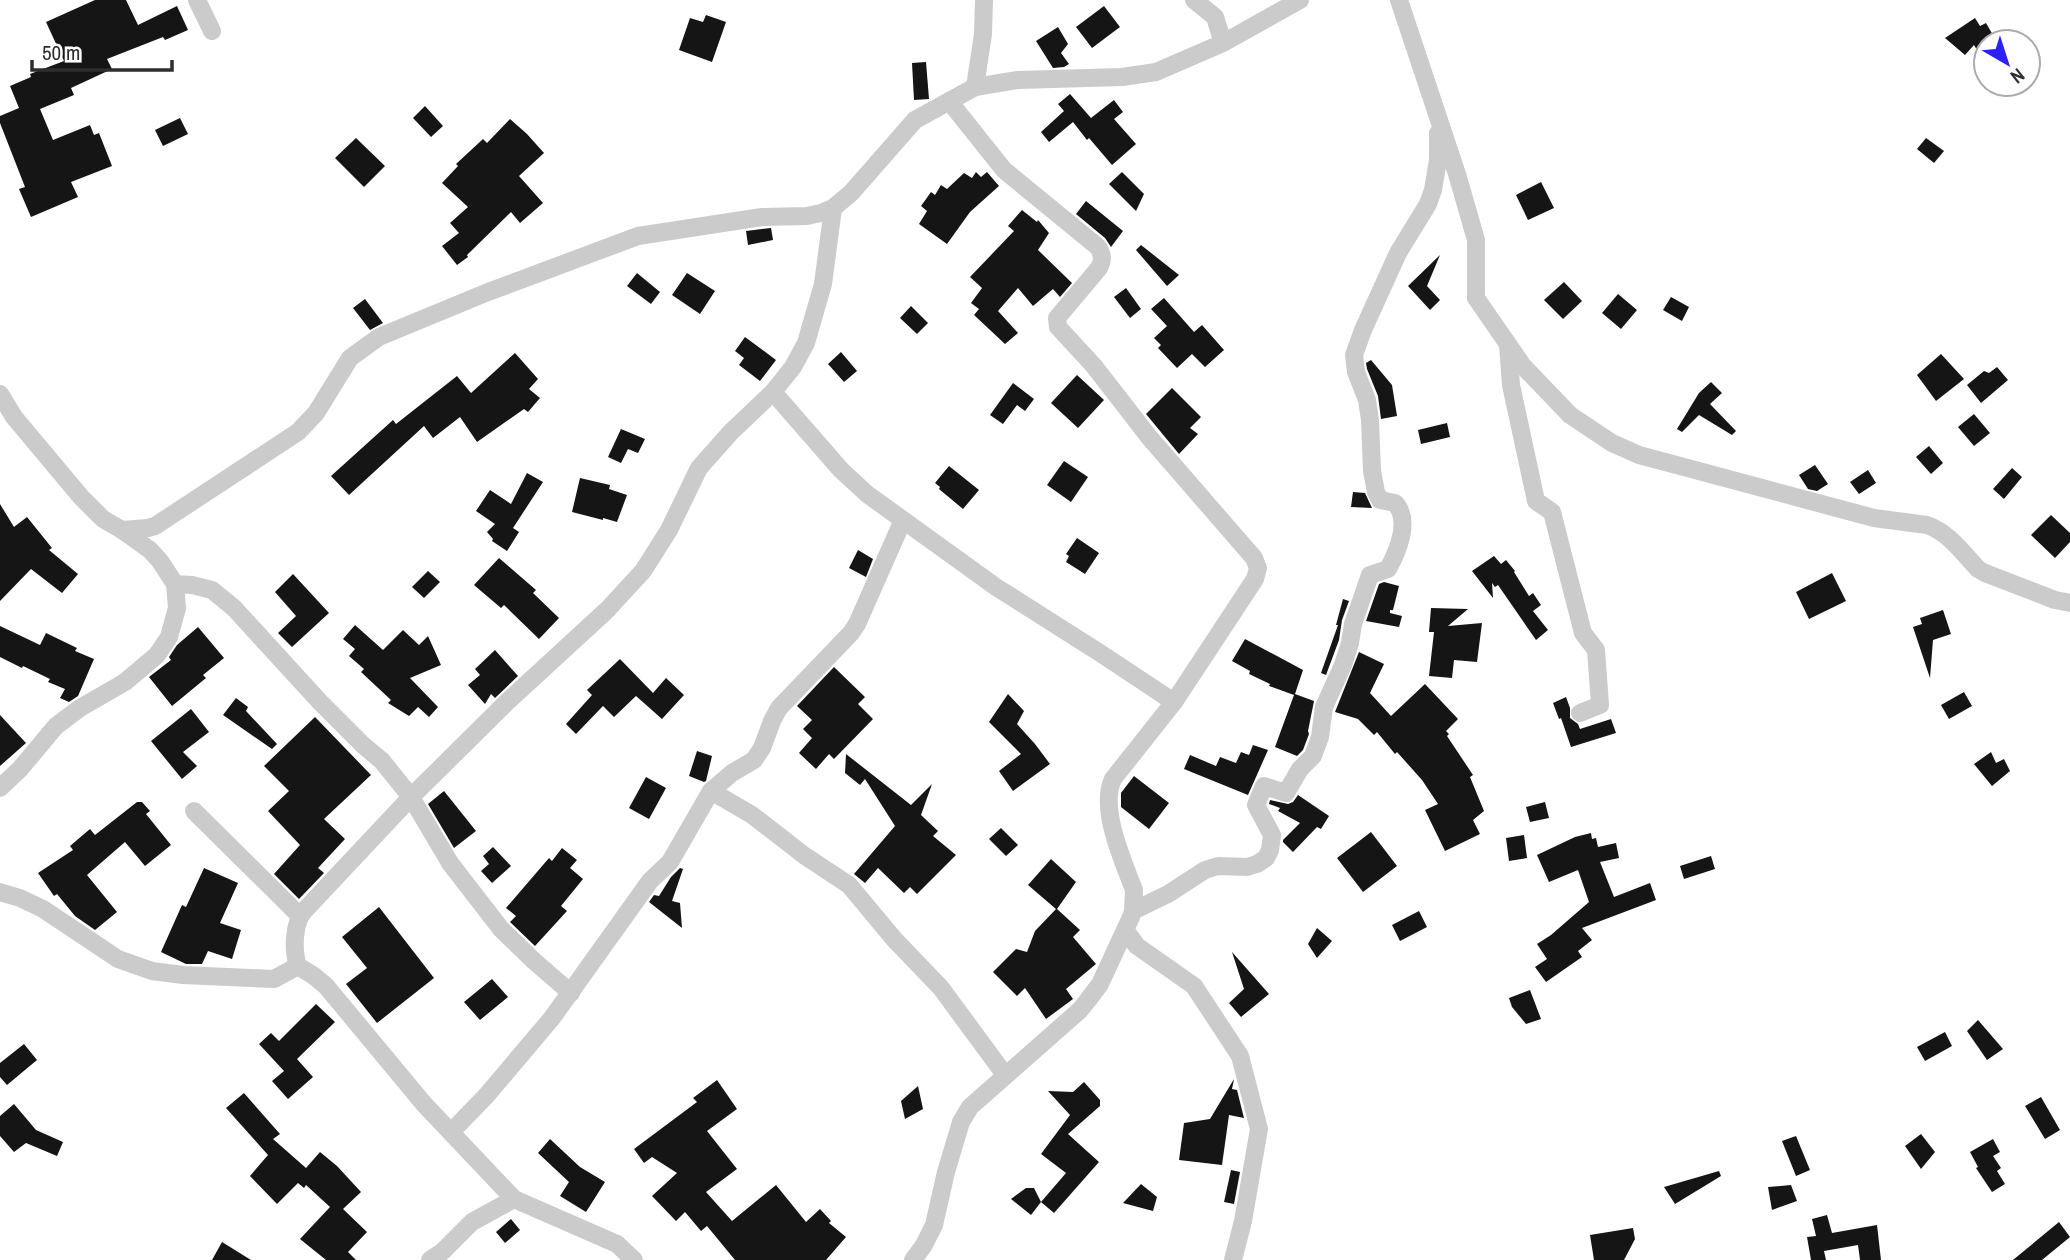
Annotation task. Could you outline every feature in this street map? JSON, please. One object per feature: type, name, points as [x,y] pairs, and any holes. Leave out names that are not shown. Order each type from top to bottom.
[{"type":"street","points":[[197,0],[212,31]]},
{"type":"street","points":[[975,87],[983,34],[984,0]]},
{"type":"street","points":[[1194,0],[1215,17],[1223,43]]},
{"type":"street","points":[[122,530],[148,528],[163,522],[298,432],[316,413],[350,358],[379,337],[488,292],[638,236],[762,217],[807,216],[833,208],[851,193],[915,120],[975,87],[1018,80],[1139,76],[1169,68],[1223,43],[1300,0]]},
{"type":"street","points":[[1399,0],[1476,240],[1476,298],[1523,366],[1570,415],[1622,449],[1874,518],[1927,525],[1942,532],[1985,573],[2055,600],[2070,603]]},
{"type":"street","points":[[913,1260],[934,1224],[961,1122],[975,1101],[1080,1010],[1100,984],[1133,911],[1134,890],[1116,841],[1109,805],[1109,787],[1174,702],[1255,579],[1258,568],[1254,558],[1149,437],[1094,366],[1058,327],[1057,318],[1100,268],[1103,261],[1098,247],[1004,170],[949,101]]},
{"type":"street","points":[[1133,911],[1168,894],[1205,870],[1218,866],[1247,867],[1266,858],[1272,835],[1256,805],[1264,786],[1286,793],[1300,769],[1313,756],[1320,737],[1324,707],[1343,665],[1353,624],[1370,575],[1388,569],[1399,545],[1402,513],[1395,503],[1377,497],[1372,471],[1367,400],[1356,372],[1354,355],[1398,253],[1428,204],[1433,190],[1439,122]]},
{"type":"street","points":[[634,1260],[617,1244],[514,1199],[424,1104],[326,986],[298,966],[295,955],[296,925],[300,916],[411,797],[508,701],[607,610],[643,571],[670,530],[699,468],[731,432],[773,392],[793,367],[806,343],[823,284],[833,208]]},
{"type":"street","points":[[1508,345],[1511,386],[1536,501],[1552,512],[1583,633],[1596,650],[1600,705],[1580,713]]},
{"type":"street","points":[[773,392],[841,470],[867,494],[996,587],[1174,702]]},
{"type":"street","points":[[0,394],[5,412],[80,497],[103,519],[150,550],[160,561],[175,584],[177,608],[172,629],[157,655],[125,682],[55,726],[20,769],[0,788]]},
{"type":"street","points":[[451,1132],[503,1076],[571,993],[650,881],[670,862],[711,790],[754,760],[779,708],[851,633],[903,520]]},
{"type":"street","points":[[175,584],[212,590],[234,608],[320,702],[363,746],[382,761],[411,797],[450,863],[501,929],[571,993]]},
{"type":"street","points":[[711,790],[752,815],[805,856],[849,885],[894,939],[941,988],[1005,1075]]},
{"type":"street","points":[[194,811],[300,916]]},
{"type":"street","points":[[0,892],[43,909],[118,959],[152,971],[274,979],[298,966]]},
{"type":"street","points":[[1125,930],[1137,946],[1194,986],[1240,1056],[1259,1129],[1233,1260]]},
{"type":"street","points":[[430,1260],[442,1252],[472,1222],[514,1199]]},
{"type":"building","points":[[95,0],[126,0],[138,25],[177,6],[188,30],[107,59],[112,69],[71,88],[74,95],[40,109],[53,140],[90,125],[94,135],[99,133],[112,166],[71,182],[78,197],[31,217],[19,189],[25,187],[0,123],[0,116],[19,108],[10,86],[31,77],[30,74],[64,61],[46,22]]},
{"type":"building","points":[[1104,6],[1120,27],[1092,48],[1076,27]]},
{"type":"building","points":[[706,15],[726,22],[712,62],[679,50],[690,18],[703,22]]},
{"type":"building","points":[[1975,18],[1980,26],[1986,23],[1989,28],[1972,28],[1972,47],[1965,55],[1945,38]]},
{"type":"building","points":[[1058,27],[1068,44],[1061,53],[1069,64],[1053,68],[1036,41]]},
{"type":"building","points":[[926,62],[929,99],[914,100],[912,63]]},
{"type":"building","points":[[1070,94],[1091,118],[1114,100],[1123,112],[1114,119],[1136,144],[1112,165],[1073,122],[1049,142],[1041,132],[1064,111],[1058,104]]},
{"type":"building","points":[[425,106],[443,126],[431,137],[413,118]]},
{"type":"building","points":[[180,118],[188,134],[163,146],[155,130]]},
{"type":"building","points":[[510,119],[544,153],[519,176],[543,203],[520,223],[511,212],[457,265],[442,246],[459,233],[450,223],[468,207],[442,183],[458,166],[456,164],[483,139],[487,143]]},
{"type":"building","points":[[356,138],[385,166],[364,187],[335,158]]},
{"type":"building","points":[[1926,138],[1944,151],[1934,163],[1917,149]]},
{"type":"building","points":[[976,172],[981,177],[987,172],[999,186],[970,212],[947,244],[919,224],[927,211],[921,206],[931,192],[935,195],[941,185],[947,189],[964,173],[972,178]]},
{"type":"building","points":[[1122,172],[1144,194],[1136,211],[1109,184]]},
{"type":"building","points":[[1541,182],[1554,208],[1528,220],[1516,195]]},
{"type":"building","points":[[1086,201],[1123,231],[1111,247],[1105,238],[1076,214]]},
{"type":"building","points":[[1022,210],[1037,222],[1038,220],[1049,233],[1038,250],[1072,283],[1060,297],[1053,289],[1033,306],[1018,288],[998,311],[1018,333],[1005,344],[974,315],[979,309],[971,303],[982,288],[970,277],[1014,231],[1008,226]]},
{"type":"building","points":[[771,228],[773,240],[748,245],[746,231]]},
{"type":"building","points":[[1141,245],[1179,275],[1167,286],[1136,250]]},
{"type":"building","points":[[1440,255],[1427,286],[1440,300],[1430,310],[1408,286]]},
{"type":"building","points":[[637,273],[660,292],[651,304],[627,286]]},
{"type":"building","points":[[687,273],[715,291],[700,314],[672,295]]},
{"type":"building","points":[[1564,282],[1582,301],[1563,319],[1544,300]]},
{"type":"building","points":[[1126,288],[1141,309],[1130,318],[1114,297]]},
{"type":"building","points":[[1618,294],[1637,310],[1621,329],[1602,313]]},
{"type":"building","points":[[1671,297],[1689,307],[1682,321],[1663,310]]},
{"type":"building","points":[[1164,298],[1194,332],[1202,325],[1224,350],[1205,367],[1192,354],[1177,368],[1158,348],[1161,345],[1154,338],[1167,326],[1151,309]]},
{"type":"building","points":[[365,299],[383,323],[370,330],[353,308]]},
{"type":"building","points":[[911,306],[928,323],[917,334],[900,318]]},
{"type":"building","points":[[745,337],[776,360],[760,381],[739,365],[744,358],[735,351]]},
{"type":"building","points":[[841,352],[857,371],[844,382],[828,364]]},
{"type":"building","points":[[515,353],[538,379],[529,389],[540,398],[528,412],[524,409],[477,442],[460,417],[433,438],[424,426],[349,495],[331,476],[393,420],[396,424],[457,376],[471,393]]},
{"type":"building","points":[[1941,354],[1964,379],[1936,401],[1917,375]]},
{"type":"building","points":[[1371,360],[1392,385],[1397,416],[1381,419],[1378,396],[1367,369],[1366,363]]},
{"type":"building","points":[[1997,367],[2008,380],[1981,403],[1967,385],[1984,371],[1989,373]]},
{"type":"building","points":[[1077,375],[1104,400],[1078,428],[1051,403]]},
{"type":"building","points":[[1711,382],[1722,393],[1710,404],[1736,431],[1732,435],[1699,415],[1682,432],[1677,429],[1699,393]]},
{"type":"building","points":[[1013,383],[1034,399],[1025,411],[1017,405],[1003,424],[990,415]]},
{"type":"building","points":[[1172,388],[1201,417],[1190,428],[1198,434],[1179,454],[1146,414]]},
{"type":"building","points":[[1974,414],[1990,433],[1974,446],[1958,427]]},
{"type":"building","points":[[1447,423],[1450,437],[1421,444],[1418,430]]},
{"type":"building","points":[[621,429],[645,439],[638,453],[628,449],[621,463],[608,457]]},
{"type":"building","points":[[1929,446],[1943,463],[1931,474],[1916,457]]},
{"type":"building","points":[[1064,461],[1088,477],[1071,502],[1047,485]]},
{"type":"building","points":[[1815,465],[1828,484],[1817,491],[1808,489],[1799,475]]},
{"type":"building","points":[[949,466],[979,490],[963,509],[935,483]]},
{"type":"building","points":[[2012,468],[2022,477],[2004,499],[1993,489]]},
{"type":"building","points":[[1868,470],[1876,483],[1859,494],[1850,482]]},
{"type":"building","points":[[527,473],[543,482],[513,528],[519,532],[507,551],[492,541],[487,532],[495,524],[476,511],[490,490],[511,504]]},
{"type":"building","points":[[580,478],[610,485],[609,489],[627,495],[617,522],[572,512]]},
{"type":"building","points":[[1353,492],[1365,493],[1372,508],[1351,507]]},
{"type":"building","points":[[0,504],[14,527],[27,517],[52,548],[49,550],[78,574],[62,593],[31,569],[0,601]]},
{"type":"building","points":[[2051,515],[2070,533],[2070,542],[2055,558],[2031,535]]},
{"type":"building","points":[[1077,538],[1099,553],[1085,574],[1066,562],[1069,556],[1066,554]]},
{"type":"building","points":[[858,550],[873,559],[866,577],[849,568]]},
{"type":"building","points":[[1494,556],[1501,564],[1506,560],[1529,596],[1533,593],[1541,605],[1533,611],[1548,630],[1536,640],[1498,585],[1495,587],[1492,583],[1493,598],[1472,571]]},
{"type":"building","points":[[499,558],[536,590],[533,593],[559,618],[539,639],[504,605],[501,608],[474,585]]},
{"type":"building","points":[[428,571],[440,582],[424,598],[412,587]]},
{"type":"building","points":[[1832,573],[1846,601],[1809,619],[1796,592]]},
{"type":"building","points":[[293,574],[329,613],[292,647],[278,633],[296,616],[275,592]]},
{"type":"building","points":[[1384,582],[1399,586],[1390,613],[1402,616],[1399,627],[1366,621],[1379,584]]},
{"type":"building","points":[[1343,599],[1349,601],[1326,675],[1321,673],[1338,625]]},
{"type":"building","points":[[1431,608],[1468,609],[1448,626],[1482,623],[1477,662],[1454,660],[1452,678],[1429,676],[1434,632],[1429,632]]},
{"type":"building","points":[[1943,610],[1951,634],[1933,640],[1930,678],[1913,627],[1922,624],[1920,618]]},
{"type":"building","points":[[355,625],[383,650],[403,630],[419,645],[428,636],[441,665],[410,678],[438,707],[429,717],[418,707],[409,716],[388,703],[391,700],[361,672],[364,669],[349,656],[355,649],[343,639]]},
{"type":"building","points":[[0,626],[40,645],[46,633],[94,659],[78,696],[69,702],[60,698],[65,689],[48,682],[50,679],[0,657]]},
{"type":"building","points":[[198,627],[224,658],[203,675],[206,678],[172,706],[149,677],[171,660],[169,657],[177,645]]},
{"type":"building","points":[[1245,639],[1303,670],[1295,694],[1314,701],[1309,734],[1303,750],[1297,756],[1275,747],[1294,695],[1269,686],[1270,684],[1249,674],[1250,671],[1232,661]]},
{"type":"building","points":[[495,650],[518,676],[495,698],[491,694],[485,704],[468,685],[480,675],[475,669]]},
{"type":"building","points":[[1359,652],[1384,664],[1370,693],[1391,716],[1425,684],[1458,719],[1446,731],[1473,775],[1470,777],[1484,811],[1473,820],[1480,834],[1445,851],[1425,810],[1438,804],[1422,780],[1377,732],[1374,735],[1358,719],[1335,712]]},
{"type":"building","points":[[620,659],[653,693],[666,678],[684,695],[662,719],[636,696],[614,717],[603,706],[576,734],[566,724],[592,695],[587,690]]},
{"type":"building","points":[[834,667],[865,697],[858,704],[873,719],[834,759],[829,754],[816,769],[799,753],[812,738],[803,729],[812,720],[797,706]]},
{"type":"building","points":[[1964,692],[1972,706],[1949,719],[1941,705]]},
{"type":"building","points":[[1008,694],[1024,711],[1017,724],[1050,764],[1013,791],[999,771],[1021,754],[989,722]]},
{"type":"building","points":[[1566,697],[1570,718],[1580,729],[1611,719],[1616,733],[1571,747],[1553,703]]},
{"type":"building","points":[[236,698],[248,707],[246,711],[277,744],[272,749],[223,715]]},
{"type":"building","points":[[191,709],[209,732],[183,752],[197,766],[182,779],[151,741]]},
{"type":"building","points":[[0,715],[26,743],[0,766]]},
{"type":"building","points":[[315,717],[371,775],[324,819],[345,839],[318,868],[324,873],[299,899],[274,874],[300,845],[268,811],[289,791],[264,766]]},
{"type":"building","points":[[1253,745],[1268,750],[1248,795],[1184,769],[1190,755],[1216,766],[1220,757],[1236,763],[1241,752],[1249,755]]},
{"type":"building","points":[[697,751],[712,756],[704,782],[689,776]]},
{"type":"building","points":[[1991,752],[1996,763],[2004,759],[2010,771],[1992,786],[1974,764]]},
{"type":"building","points":[[846,754],[911,805],[932,784],[921,815],[938,831],[933,836],[956,855],[917,894],[910,887],[904,893],[878,868],[865,883],[854,874],[895,826],[865,779],[860,785],[845,773]]},
{"type":"building","points":[[1134,776],[1169,803],[1149,829],[1121,807],[1121,793]]},
{"type":"building","points":[[646,777],[666,788],[649,819],[629,808]]},
{"type":"building","points":[[444,791],[476,831],[454,848],[428,804]]},
{"type":"building","points":[[1298,795],[1329,816],[1321,829],[1317,827],[1293,852],[1283,840],[1300,823],[1278,811],[1280,808],[1269,804],[1270,800],[1288,804]]},
{"type":"building","points":[[137,802],[142,802],[150,811],[146,814],[171,845],[145,866],[125,842],[87,875],[117,912],[95,930],[75,916],[57,894],[54,896],[38,873],[73,850],[70,846],[90,829],[95,835]]},
{"type":"building","points":[[1545,802],[1549,818],[1530,822],[1526,807]]},
{"type":"building","points":[[1001,828],[1018,845],[1006,856],[989,839]]},
{"type":"building","points":[[1371,832],[1397,866],[1363,892],[1337,858]]},
{"type":"building","points":[[1591,833],[1592,839],[1596,838],[1598,847],[1616,843],[1619,858],[1600,862],[1614,897],[1650,883],[1656,900],[1582,928],[1592,940],[1578,951],[1582,957],[1546,982],[1535,967],[1547,959],[1537,944],[1589,902],[1578,870],[1549,882],[1537,855],[1575,837]]},
{"type":"building","points":[[1524,835],[1527,858],[1509,861],[1506,838]]},
{"type":"building","points":[[493,847],[511,866],[492,883],[481,871],[489,864],[483,856]]},
{"type":"building","points":[[562,848],[577,860],[570,868],[583,879],[561,906],[567,911],[535,946],[510,922],[516,916],[506,908],[549,858],[552,861]]},
{"type":"building","points":[[1711,856],[1715,869],[1684,879],[1680,866]]},
{"type":"building","points":[[1051,859],[1076,882],[1057,909],[1080,930],[1073,937],[1096,964],[1066,989],[1073,999],[1046,1019],[1025,988],[1017,996],[993,972],[1016,949],[1027,952],[1035,931],[1056,909],[1028,885]]},
{"type":"building","points":[[204,868],[238,883],[220,923],[241,930],[232,959],[208,951],[202,964],[186,964],[161,952],[182,905],[186,907]]},
{"type":"building","points":[[680,868],[683,869],[672,901],[680,903],[682,928],[649,902],[654,895],[659,896]]},
{"type":"building","points":[[379,907],[434,978],[377,1023],[346,984],[367,968],[342,937]]},
{"type":"building","points":[[1419,911],[1427,927],[1400,941],[1392,925]]},
{"type":"building","points":[[1317,928],[1332,941],[1317,958],[1308,944]]},
{"type":"building","points":[[1232,952],[1269,994],[1241,1017],[1229,1003],[1244,989]]},
{"type":"building","points":[[492,979],[508,997],[480,1020],[464,1002]]},
{"type":"building","points":[[1530,990],[1541,1019],[1526,1024],[1512,1007],[1509,998]]},
{"type":"building","points":[[316,1004],[335,1022],[297,1059],[313,1077],[288,1099],[272,1081],[284,1071],[259,1044],[271,1033],[279,1041]]},
{"type":"building","points":[[1978,1020],[2003,1049],[1987,1060],[1967,1031]]},
{"type":"building","points":[[1945,1032],[1952,1046],[1925,1061],[1917,1047]]},
{"type":"building","points":[[24,1044],[37,1060],[7,1085],[0,1077],[0,1063]]},
{"type":"building","points":[[1234,1079],[1232,1089],[1237,1090],[1244,1118],[1229,1115],[1222,1165],[1179,1160],[1184,1123],[1210,1119]]},
{"type":"building","points":[[717,1080],[737,1109],[707,1131],[737,1169],[706,1192],[732,1221],[776,1185],[806,1222],[820,1209],[831,1221],[829,1223],[846,1237],[826,1260],[735,1260],[707,1226],[701,1231],[685,1212],[676,1221],[652,1196],[677,1173],[652,1157],[644,1163],[634,1149],[697,1102],[693,1098]]},
{"type":"building","points":[[1084,1082],[1100,1100],[1100,1106],[1068,1134],[1099,1162],[1054,1213],[1041,1202],[1066,1173],[1041,1154],[1070,1115],[1048,1091],[1073,1092]]},
{"type":"building","points":[[918,1086],[923,1109],[905,1119],[901,1101]]},
{"type":"building","points":[[244,1093],[280,1134],[273,1139],[306,1168],[320,1152],[361,1192],[343,1209],[367,1232],[348,1252],[356,1260],[326,1260],[300,1239],[330,1207],[306,1185],[304,1188],[298,1183],[277,1204],[250,1176],[268,1155],[226,1108]]},
{"type":"building","points":[[2041,1097],[2060,1130],[2045,1139],[2025,1106]]},
{"type":"building","points":[[14,1104],[36,1130],[63,1142],[57,1156],[26,1143],[14,1152],[0,1136],[0,1116]]},
{"type":"building","points":[[1921,1134],[1935,1152],[1921,1169],[1905,1146]]},
{"type":"building","points":[[1796,1136],[1810,1170],[1796,1176],[1782,1141]]},
{"type":"building","points":[[550,1139],[580,1167],[605,1182],[586,1212],[560,1196],[569,1182],[538,1153]]},
{"type":"building","points":[[1993,1139],[2000,1152],[1993,1156],[2001,1168],[1997,1171],[2005,1184],[1992,1192],[1976,1168],[1978,1167],[1970,1152]]},
{"type":"building","points":[[1231,1170],[1240,1172],[1234,1204],[1224,1202]]},
{"type":"building","points":[[1719,1171],[1721,1176],[1675,1204],[1664,1187]]},
{"type":"building","points":[[1141,1184],[1157,1197],[1153,1211],[1123,1203]]},
{"type":"building","points":[[1791,1185],[1797,1201],[1772,1210],[1768,1187]]},
{"type":"building","points":[[1026,1188],[1034,1188],[1041,1202],[1031,1215],[1011,1199]]},
{"type":"building","points":[[1827,1215],[1832,1233],[1877,1225],[1881,1260],[1860,1260],[1858,1245],[1824,1251],[1826,1260],[1811,1260],[1807,1237],[1816,1236],[1812,1219]]},
{"type":"building","points":[[511,1219],[520,1230],[505,1243],[496,1232]]},
{"type":"building","points":[[2059,1222],[2070,1237],[2042,1260],[2013,1260]]},
{"type":"building","points":[[1633,1228],[1635,1239],[1624,1260],[1594,1260],[1590,1235]]},
{"type":"building","points":[[222,1242],[251,1260],[212,1260]]}]
